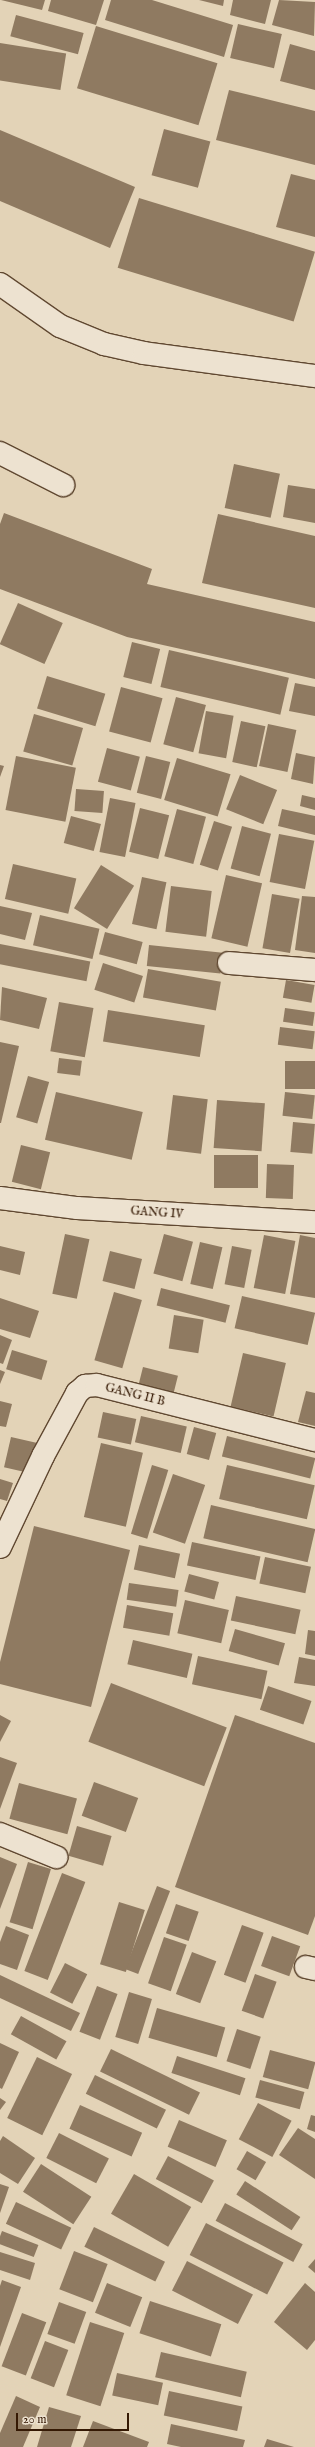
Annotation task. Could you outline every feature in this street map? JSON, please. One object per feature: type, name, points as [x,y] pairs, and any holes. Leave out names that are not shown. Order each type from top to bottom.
[{"type":"street","points":[[0,284],[60,326],[104,344],[144,353],[315,376]]},
{"type":"street","points":[[0,453],[63,485]]},
{"type":"street","points":[[229,963],[315,970]]},
{"type":"street","name":"GANG IV","points":[[0,1198],[77,1208],[315,1222]]},
{"type":"street","name":"GANG II B","points":[[0,1547],[43,1456],[77,1393],[85,1386],[97,1385],[315,1440]]},
{"type":"street","points":[[0,1834],[56,1857]]},
{"type":"building","points":[[1,0],[45,0],[42,10]]},
{"type":"building","points":[[51,0],[104,0],[96,25],[48,11]]},
{"type":"building","points":[[111,0],[152,0],[233,25],[224,57],[105,20]]},
{"type":"building","points":[[199,0],[224,0],[223,6]]},
{"type":"building","points":[[233,0],[271,0],[265,24],[230,15]]},
{"type":"building","points":[[279,0],[315,2],[314,36],[272,25]]},
{"type":"building","points":[[16,15],[84,33],[78,54],[10,36]]},
{"type":"building","points":[[238,24],[282,34],[274,68],[230,58]]},
{"type":"building","points":[[96,26],[217,63],[198,125],[77,88]]},
{"type":"building","points":[[0,43],[66,53],[60,90],[0,80]]},
{"type":"building","points":[[290,44],[315,51],[315,90],[280,81]]},
{"type":"building","points":[[229,90],[315,111],[315,165],[216,140]]},
{"type":"building","points":[[164,129],[210,141],[198,188],[152,175]]},
{"type":"building","points":[[0,130],[135,187],[110,248],[0,201]]},
{"type":"building","points":[[291,174],[315,180],[315,237],[276,227]]},
{"type":"building","points":[[139,198],[315,252],[294,322],[118,268]]},
{"type":"building","points":[[234,464],[280,474],[271,518],[225,508]]},
{"type":"building","points":[[288,485],[315,489],[315,523],[283,517]]},
{"type":"building","points":[[4,513],[152,569],[147,584],[315,622],[315,679],[127,637],[0,589],[0,524]]},
{"type":"building","points":[[218,514],[315,536],[315,608],[202,583]]},
{"type":"building","points":[[18,603],[63,623],[44,664],[0,644]]},
{"type":"building","points":[[132,642],[160,649],[151,684],[123,677]]},
{"type":"building","points":[[169,650],[289,678],[280,715],[160,687]]},
{"type":"building","points":[[47,676],[105,694],[95,726],[37,709]]},
{"type":"building","points":[[295,683],[315,687],[315,716],[289,711]]},
{"type":"building","points":[[121,687],[163,698],[151,743],[109,731]]},
{"type":"building","points":[[176,697],[206,705],[193,752],[163,744]]},
{"type":"building","points":[[206,711],[234,716],[226,758],[199,753]]},
{"type":"building","points":[[34,714],[83,728],[72,766],[23,751]]},
{"type":"building","points":[[241,721],[265,726],[257,767],[232,762]]},
{"type":"building","points":[[268,724],[296,730],[287,772],[259,766]]},
{"type":"building","points":[[107,748],[140,757],[131,791],[98,782]]},
{"type":"building","points":[[296,753],[315,757],[313,784],[291,779]]},
{"type":"building","points":[[16,756],[76,768],[65,822],[6,810]]},
{"type":"building","points":[[146,756],[170,762],[161,799],[137,793]]},
{"type":"building","points":[[177,758],[231,774],[218,816],[164,800]]},
{"type":"building","points":[[0,765],[4,766],[0,777]]},
{"type":"building","points":[[240,775],[277,790],[263,824],[226,809]]},
{"type":"building","points":[[76,789],[104,791],[102,813],[74,811]]},
{"type":"building","points":[[302,795],[315,798],[315,810],[300,806]]},
{"type":"building","points":[[110,798],[136,803],[125,857],[100,852]]},
{"type":"building","points":[[140,808],[169,815],[158,859],[129,852]]},
{"type":"building","points":[[177,809],[206,817],[193,864],[164,856]]},
{"type":"building","points":[[282,809],[315,816],[315,835],[278,826]]},
{"type":"building","points":[[71,816],[101,824],[94,851],[64,843]]},
{"type":"building","points":[[214,821],[232,827],[218,871],[200,865]]},
{"type":"building","points":[[242,826],[271,834],[260,876],[231,869]]},
{"type":"building","points":[[279,834],[314,841],[305,889],[270,882]]},
{"type":"building","points":[[13,864],[76,879],[68,914],[5,899]]},
{"type":"building","points":[[101,865],[134,886],[107,929],[74,908]]},
{"type":"building","points":[[226,875],[262,883],[247,947],[211,938]]},
{"type":"building","points":[[142,877],[166,882],[156,929],[132,924]]},
{"type":"building","points":[[171,886],[212,891],[206,937],[165,932]]},
{"type":"building","points":[[272,894],[300,899],[290,953],[262,948]]},
{"type":"building","points":[[302,896],[315,897],[315,953],[295,950]]},
{"type":"building","points":[[0,906],[32,913],[25,940],[0,934]]},
{"type":"building","points":[[40,915],[99,929],[92,959],[33,945]]},
{"type":"building","points":[[105,932],[143,942],[137,964],[99,954]]},
{"type":"building","points":[[0,944],[90,962],[86,981],[0,964]]},
{"type":"building","points":[[149,945],[223,953],[220,974],[147,966]]},
{"type":"building","points":[[103,963],[143,976],[134,1003],[94,990]]},
{"type":"building","points":[[148,969],[221,982],[216,1010],[143,998]]},
{"type":"building","points":[[286,980],[315,985],[311,1003],[283,998]]},
{"type":"building","points":[[2,987],[47,998],[39,1029],[0,1020]]},
{"type":"building","points":[[59,1002],[93,1008],[85,1057],[50,1051]]},
{"type":"building","points":[[285,1008],[315,1012],[313,1026],[283,1022]]},
{"type":"building","points":[[108,1010],[205,1025],[200,1057],[103,1042]]},
{"type":"building","points":[[280,1027],[315,1031],[313,1049],[278,1045]]},
{"type":"building","points":[[0,1042],[19,1046],[1,1123],[0,1123]]},
{"type":"building","points":[[59,1058],[82,1061],[80,1076],[57,1073]]},
{"type":"building","points":[[285,1061],[315,1061],[315,1089],[285,1089]]},
{"type":"building","points":[[28,1076],[49,1082],[37,1123],[16,1117]]},
{"type":"building","points":[[56,1092],[143,1112],[132,1160],[45,1140]]},
{"type":"building","points":[[285,1092],[315,1095],[312,1119],[282,1116]]},
{"type":"building","points":[[173,1095],[208,1099],[201,1154],[166,1150]]},
{"type":"building","points":[[217,1100],[265,1103],[262,1151],[214,1148]]},
{"type":"building","points":[[293,1122],[315,1124],[312,1154],[290,1152]]},
{"type":"building","points":[[21,1145],[50,1152],[41,1189],[12,1182]]},
{"type":"building","points":[[214,1155],[258,1155],[258,1188],[214,1188]]},
{"type":"building","points":[[267,1164],[294,1165],[293,1199],[266,1198]]},
{"type":"building","points":[[65,1234],[89,1239],[77,1299],[52,1294]]},
{"type":"building","points":[[164,1234],[193,1242],[182,1281],[153,1274]]},
{"type":"building","points":[[264,1235],[295,1241],[285,1294],[254,1288]]},
{"type":"building","points":[[300,1235],[315,1238],[315,1298],[290,1294]]},
{"type":"building","points":[[200,1242],[222,1247],[213,1289],[190,1284]]},
{"type":"building","points":[[0,1246],[25,1252],[20,1275],[0,1270]]},
{"type":"building","points":[[232,1246],[252,1250],[244,1288],[225,1284]]},
{"type":"building","points":[[110,1251],[142,1259],[135,1289],[103,1281]]},
{"type":"building","points":[[161,1288],[230,1305],[226,1323],[157,1305]]},
{"type":"building","points":[[114,1292],[142,1300],[122,1368],[94,1360]]},
{"type":"building","points":[[242,1296],[315,1313],[308,1345],[235,1328]]},
{"type":"building","points":[[0,1298],[39,1311],[30,1338],[0,1329]]},
{"type":"building","points":[[174,1315],[204,1320],[198,1353],[169,1349]]},
{"type":"building","points":[[0,1335],[12,1340],[3,1364],[0,1363]]},
{"type":"building","points":[[12,1350],[47,1361],[42,1380],[6,1369]]},
{"type":"building","points":[[243,1353],[286,1363],[273,1416],[231,1407]]},
{"type":"building","points":[[143,1367],[178,1376],[172,1398],[137,1389]]},
{"type":"building","points":[[0,1370],[5,1372],[0,1384]]},
{"type":"building","points":[[306,1391],[315,1393],[315,1426],[298,1422]]},
{"type":"building","points":[[0,1401],[12,1404],[6,1427],[0,1426]]},
{"type":"building","points":[[103,1412],[136,1419],[131,1445],[98,1437]]},
{"type":"building","points":[[141,1416],[187,1427],[181,1453],[135,1442]]},
{"type":"building","points":[[194,1427],[216,1433],[209,1460],[187,1454]]},
{"type":"building","points":[[227,1436],[315,1458],[310,1478],[222,1456]]},
{"type":"building","points":[[11,1437],[37,1443],[30,1473],[4,1467]]},
{"type":"building","points":[[101,1443],[143,1453],[126,1527],[84,1517]]},
{"type":"building","points":[[152,1465],[168,1470],[147,1539],[131,1534]]},
{"type":"building","points":[[227,1465],[315,1485],[307,1519],[219,1499]]},
{"type":"building","points":[[173,1474],[205,1485],[185,1544],[153,1533]]},
{"type":"building","points":[[0,1479],[13,1483],[7,1501],[0,1499]]},
{"type":"building","points":[[211,1505],[315,1529],[308,1562],[203,1538]]},
{"type":"building","points":[[34,1526],[130,1550],[91,1707],[0,1684],[0,1662]]},
{"type":"building","points":[[192,1542],[260,1557],[255,1580],[187,1565]]},
{"type":"building","points":[[139,1545],[180,1554],[175,1578],[134,1569]]},
{"type":"building","points":[[265,1557],[311,1567],[305,1593],[259,1583]]},
{"type":"building","points":[[189,1574],[219,1582],[214,1599],[184,1591]]},
{"type":"building","points":[[129,1583],[179,1590],[176,1607],[127,1600]]},
{"type":"building","points":[[236,1596],[301,1610],[295,1634],[231,1620]]},
{"type":"building","points":[[185,1600],[229,1610],[221,1643],[177,1633]]},
{"type":"building","points":[[127,1605],[173,1613],[169,1636],[123,1628]]},
{"type":"building","points":[[235,1629],[285,1643],[279,1665],[229,1651]]},
{"type":"building","points":[[308,1630],[315,1631],[315,1656],[305,1654]]},
{"type":"building","points":[[133,1640],[192,1654],[187,1678],[127,1664]]},
{"type":"building","points":[[198,1656],[267,1671],[261,1699],[192,1684]]},
{"type":"building","points":[[299,1657],[315,1660],[315,1686],[294,1683]]},
{"type":"building","points":[[111,1683],[227,1727],[204,1786],[88,1742]]},
{"type":"building","points":[[268,1686],[311,1701],[303,1725],[260,1710]]},
{"type":"building","points":[[0,1715],[11,1721],[0,1742]]},
{"type":"building","points":[[235,1715],[315,1743],[315,1916],[308,1935],[175,1887]]},
{"type":"building","points":[[0,1757],[17,1763],[0,1809]]},
{"type":"building","points":[[94,1782],[138,1798],[126,1832],[82,1816]]},
{"type":"building","points":[[19,1783],[77,1799],[67,1834],[9,1819]]},
{"type":"building","points":[[77,1826],[112,1836],[103,1866],[68,1856]]},
{"type":"building","points":[[0,1857],[17,1864],[0,1909]]},
{"type":"building","points":[[28,1862],[51,1869],[33,1929],[10,1922]]},
{"type":"building","points":[[62,1873],[85,1882],[48,1980],[24,1971]]},
{"type":"building","points":[[157,1886],[170,1891],[138,1974],[125,1969]]},
{"type":"building","points":[[119,1902],[145,1910],[126,1972],[100,1964]]},
{"type":"building","points":[[176,1904],[199,1912],[189,1941],[166,1933]]},
{"type":"building","points":[[242,1925],[264,1933],[245,1983],[224,1975]]},
{"type":"building","points":[[6,1926],[29,1935],[17,1970],[0,1964],[0,1942]]},
{"type":"building","points":[[272,1936],[300,1946],[289,1976],[261,1966]]},
{"type":"building","points":[[164,1937],[187,1945],[171,1991],[148,1983]]},
{"type":"building","points":[[192,1952],[216,1961],[200,2003],[176,1994]]},
{"type":"building","points":[[65,1963],[87,1974],[72,2004],[50,1992]]},
{"type":"building","points":[[255,1974],[277,1982],[263,2019],[242,2011]]},
{"type":"building","points":[[0,1975],[80,2013],[71,2031],[0,1998]]},
{"type":"building","points":[[97,1986],[118,1994],[100,2040],[79,2032]]},
{"type":"building","points":[[129,1992],[152,1999],[138,2044],[115,2037]]},
{"type":"building","points":[[157,2008],[225,2028],[217,2057],[148,2038]]},
{"type":"building","points":[[21,2016],[66,2041],[56,2060],[11,2034]]},
{"type":"building","points":[[237,2029],[261,2037],[250,2069],[226,2061]]},
{"type":"building","points":[[0,2043],[19,2052],[2,2089],[0,2088]]},
{"type":"building","points":[[111,2049],[200,2092],[189,2115],[100,2071]]},
{"type":"building","points":[[270,2050],[315,2062],[308,2089],[263,2077]]},
{"type":"building","points":[[177,2056],[245,2078],[240,2095],[171,2073]]},
{"type":"building","points":[[37,2057],[72,2074],[42,2135],[7,2118]]},
{"type":"building","points":[[95,2075],[166,2110],[157,2129],[86,2094]]},
{"type":"building","points":[[260,2080],[304,2092],[300,2109],[255,2097]]},
{"type":"building","points":[[0,2098],[6,2102],[0,2110]]},
{"type":"building","points":[[258,2103],[292,2121],[272,2157],[239,2139]]},
{"type":"building","points":[[80,2105],[142,2133],[132,2156],[69,2129]]},
{"type":"building","points":[[311,2115],[315,2116],[315,2132],[307,2129]]},
{"type":"building","points":[[179,2120],[227,2140],[216,2167],[168,2147]]},
{"type":"building","points":[[298,2128],[315,2139],[315,2179],[279,2155]]},
{"type":"building","points":[[59,2133],[109,2158],[96,2183],[46,2158]]},
{"type":"building","points":[[3,2136],[35,2158],[18,2184],[0,2173],[0,2141]]},
{"type":"building","points":[[247,2151],[266,2162],[256,2180],[236,2169]]},
{"type":"building","points":[[168,2156],[214,2180],[202,2203],[156,2179]]},
{"type":"building","points":[[41,2164],[91,2197],[73,2224],[23,2192]]},
{"type":"building","points":[[134,2174],[191,2207],[168,2247],[111,2214]]},
{"type":"building","points":[[245,2181],[300,2217],[292,2230],[236,2194]]},
{"type":"building","points":[[0,2184],[9,2187],[0,2213]]},
{"type":"building","points":[[16,2202],[71,2228],[61,2250],[6,2224]]},
{"type":"building","points":[[225,2203],[303,2244],[293,2262],[216,2221]]},
{"type":"building","points":[[206,2223],[284,2262],[267,2295],[190,2255]]},
{"type":"building","points":[[94,2227],[165,2262],[155,2281],[84,2247]]},
{"type":"building","points":[[2,2231],[38,2245],[34,2257],[0,2244]]},
{"type":"building","points":[[74,2251],[108,2264],[93,2302],[59,2289]]},
{"type":"building","points":[[0,2252],[35,2263],[30,2280],[0,2270]]},
{"type":"building","points":[[315,2259],[315,2273],[308,2267]]},
{"type":"building","points":[[187,2261],[253,2295],[238,2324],[172,2290]]},
{"type":"building","points":[[2,2280],[21,2287],[0,2347],[0,2286]]},
{"type":"building","points":[[107,2283],[142,2297],[130,2327],[95,2313]]},
{"type":"building","points":[[305,2283],[315,2292],[315,2340],[307,2350],[274,2322]]},
{"type":"building","points":[[150,2301],[221,2324],[211,2357],[139,2333]]},
{"type":"building","points":[[59,2302],[86,2312],[75,2344],[47,2334]]},
{"type":"building","points":[[22,2313],[46,2322],[26,2376],[2,2366]]},
{"type":"building","points":[[90,2322],[124,2333],[100,2406],[66,2395]]},
{"type":"building","points":[[45,2341],[68,2350],[54,2387],[31,2378]]},
{"type":"building","points":[[161,2352],[247,2372],[241,2397],[155,2377]]},
{"type":"building","points":[[117,2373],[163,2383],[158,2405],[112,2395]]},
{"type":"building","points":[[169,2391],[242,2407],[237,2431],[164,2415]]},
{"type":"building","points":[[16,2396],[40,2407],[23,2447],[0,2447],[0,2433]]},
{"type":"building","points":[[49,2407],[81,2416],[71,2447],[37,2447]]},
{"type":"building","points":[[93,2421],[149,2442],[147,2447],[83,2447]]},
{"type":"building","points":[[171,2424],[245,2440],[243,2447],[181,2447],[167,2444]]},
{"type":"building","points":[[267,2439],[294,2447],[264,2447]]}]
